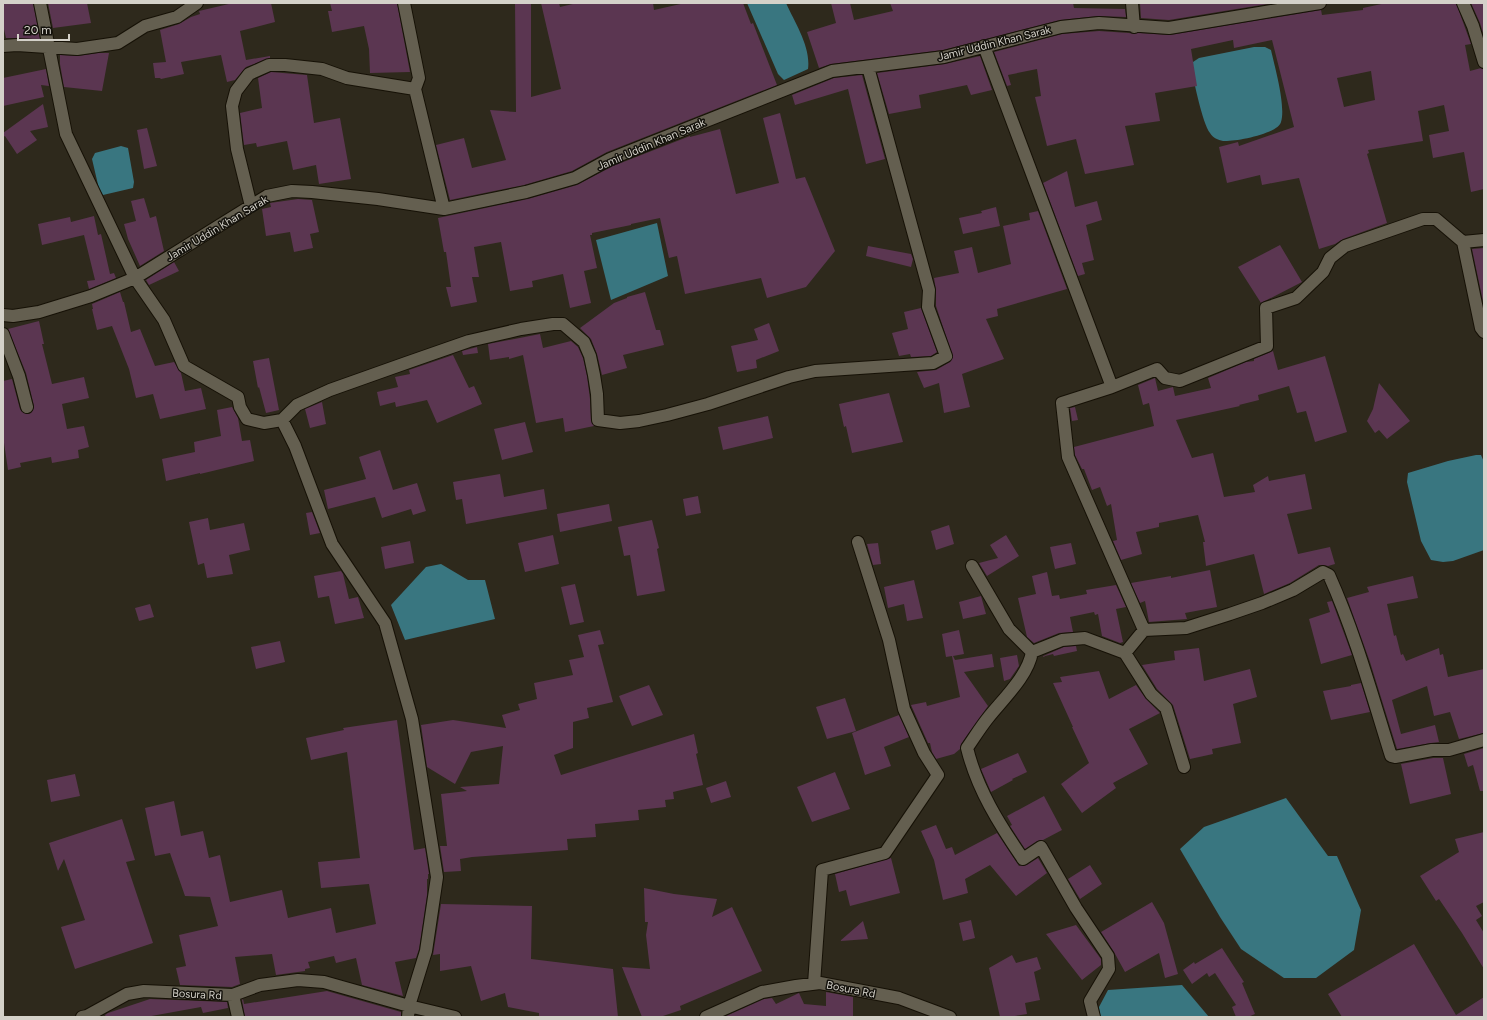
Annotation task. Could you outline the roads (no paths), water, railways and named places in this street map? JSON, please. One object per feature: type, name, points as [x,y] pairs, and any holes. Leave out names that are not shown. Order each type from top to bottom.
[{"type":"street","points":[[40,3],[66,134],[135,278],[164,320],[184,366],[238,397],[240,407],[247,419],[264,423],[282,420],[297,405],[330,390],[413,360],[469,341],[521,329],[553,324],[563,324],[584,342],[590,356],[598,394],[598,420],[607,422],[620,423],[639,421],[667,415],[708,404],[789,377],[815,371],[932,364],[946,356],[928,307],[929,290],[868,67]]},
{"type":"street","points":[[3,46],[17,45],[77,49],[118,43],[145,26],[177,17],[197,3]]},
{"type":"street","points":[[404,3],[419,78],[415,89],[444,209]]},
{"type":"street","points":[[1132,3],[1134,27]]},
{"type":"street","name":"Jamir Uddin Khan Sarak","points":[[3,315],[13,316],[39,312],[91,296],[135,278],[268,196],[292,191],[378,199],[444,209],[526,192],[575,178],[610,159],[832,72],[944,57],[1061,27],[1099,23],[1134,27],[1169,28],[1320,3]]},
{"type":"street","points":[[1463,3],[1473,26],[1484,62]]},
{"type":"street","points":[[984,46],[1112,387]]},
{"type":"street","points":[[251,206],[237,149],[232,106],[236,91],[249,74],[269,65],[322,68],[347,78],[415,89]]},
{"type":"street","points":[[1144,630],[1068,457],[1062,403],[1112,387],[1157,369],[1165,378],[1180,381],[1267,346],[1266,308],[1296,298],[1323,272],[1330,258],[1345,246],[1423,219],[1436,219],[1462,242],[1484,332]]},
{"type":"street","points":[[1462,242],[1484,240]]},
{"type":"street","points":[[3,334],[19,376],[27,407]]},
{"type":"street","points":[[282,420],[296,446],[332,544],[385,623],[412,719],[437,877],[426,951],[409,1011]]},
{"type":"street","points":[[814,984],[822,870],[885,853],[938,775],[924,753],[904,709],[889,640],[858,542]]},
{"type":"street","points":[[972,566],[1009,628],[1032,652]]},
{"type":"street","points":[[1125,653],[1144,630],[1186,628],[1262,604],[1293,590],[1323,572],[1326,572],[1330,575],[1346,619],[1391,756],[1396,757],[1432,750],[1449,750],[1484,740]]},
{"type":"street","points":[[1032,652],[1062,640],[1086,638],[1125,653],[1150,694],[1166,708],[1184,767]]},
{"type":"street","points":[[1032,652],[1031,660],[1026,671],[987,719],[967,748],[970,762],[980,787],[999,824],[1023,859],[1041,847],[1076,908],[1108,956],[1109,969],[1090,1001],[1094,1017]]},
{"type":"street","name":"Bosura Rd","points":[[82,1017],[87,1016],[127,994],[144,991],[233,995],[260,985],[298,980],[324,982],[409,1011],[455,1017]]},
{"type":"street","name":"Bosura Rd","points":[[706,1017],[762,992],[820,983],[899,998],[950,1017]]},
{"type":"street","points":[[233,995],[238,1017]]},
{"type":"water","points":[[747,3],[786,3],[805,44],[808,69],[784,80],[778,74]]},
{"type":"water","points":[[1254,47],[1265,47],[1271,50],[1281,97],[1281,122],[1278,126],[1264,134],[1229,141],[1217,139],[1211,135],[1204,120],[1191,69],[1193,62],[1199,58]]},
{"type":"water","points":[[121,146],[128,148],[134,182],[133,188],[103,195],[99,189],[92,159],[95,153]]},
{"type":"water","points":[[657,223],[668,276],[611,300],[596,240]]},
{"type":"water","points":[[1481,455],[1484,462],[1484,550],[1453,561],[1443,562],[1431,560],[1421,541],[1407,482],[1408,473],[1448,461]]},
{"type":"water","points":[[441,564],[468,580],[485,580],[495,619],[405,640],[391,605],[426,567]]},
{"type":"water","points":[[1286,798],[1328,856],[1337,856],[1361,910],[1354,950],[1316,978],[1284,978],[1241,949],[1220,917],[1180,849],[1204,827]]},
{"type":"water","points":[[1182,985],[1209,1017],[1100,1017],[1099,1007],[1108,990]]}]
